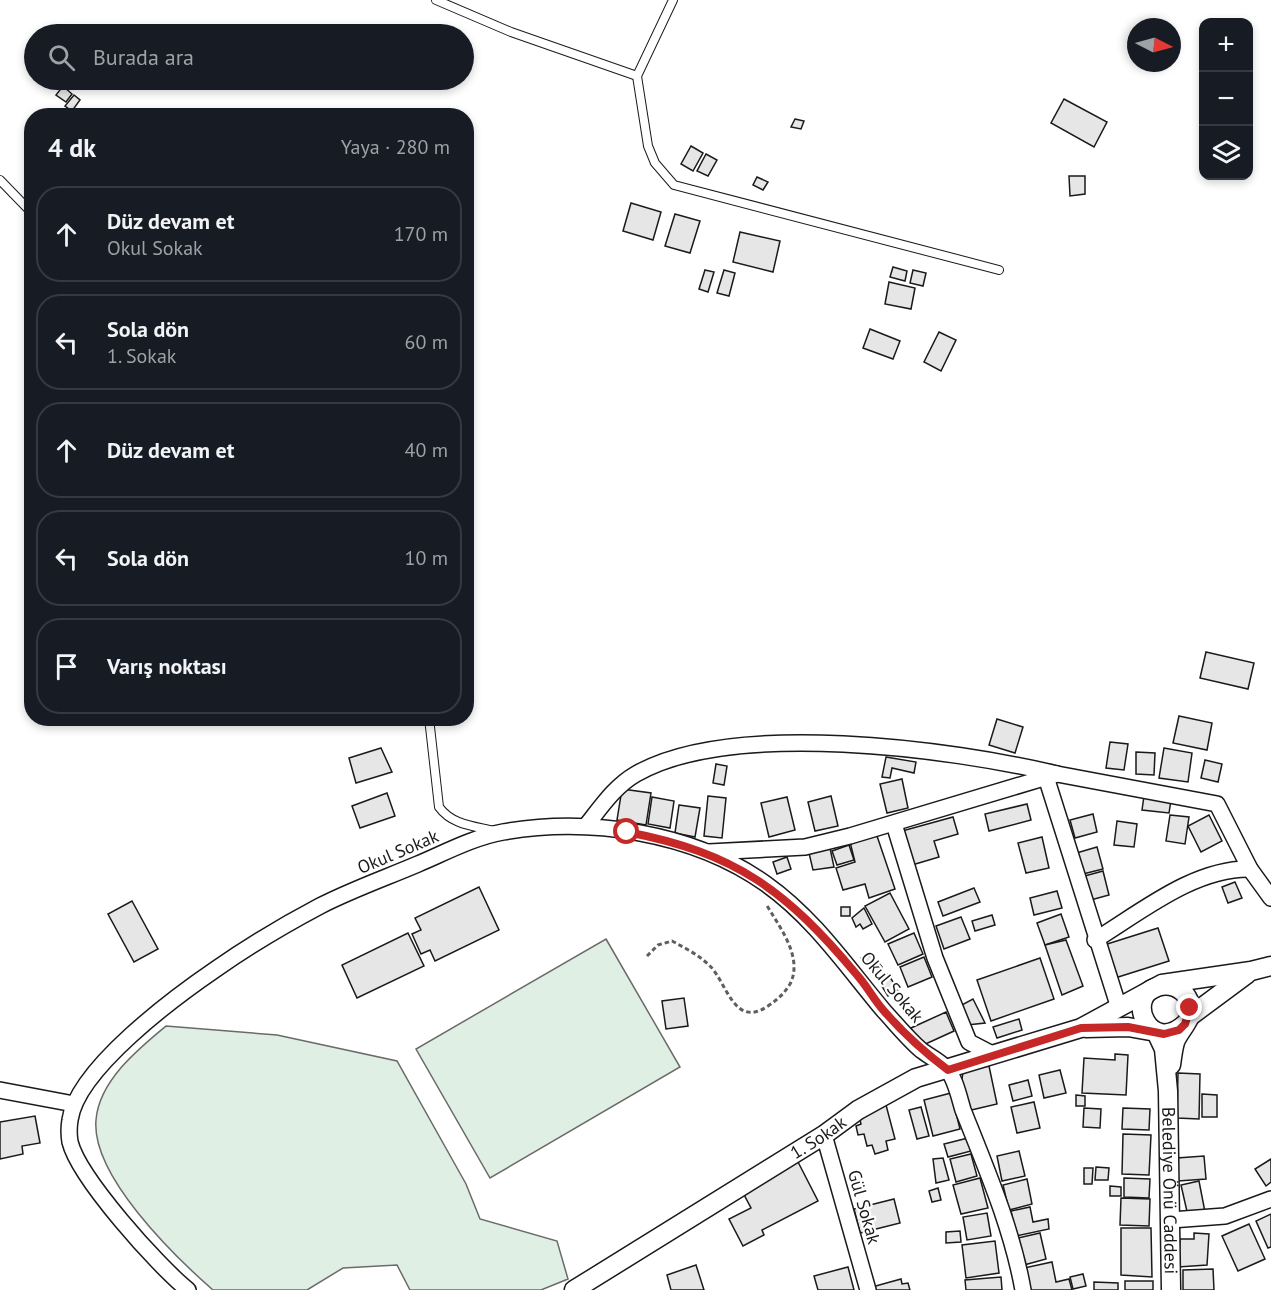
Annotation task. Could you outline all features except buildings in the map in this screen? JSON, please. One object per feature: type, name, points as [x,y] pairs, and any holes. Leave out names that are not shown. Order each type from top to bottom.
[{"type":"street","points":[[586,826],[612,794],[635,774],[663,761],[700,751],[803,743],[889,748],[984,758],[1052,776],[1217,804],[1250,869],[1271,898]]},
{"type":"street","points":[[706,852],[805,847],[894,824],[1052,776]]},
{"type":"street","points":[[1052,776],[1095,940],[1119,1008]]},
{"type":"street","points":[[894,824],[935,958],[969,1042],[992,1054]]},
{"type":"street","name":"Okul Sokak","points":[[188,1290],[140,1243],[83,1169],[70,1142],[70,1121],[74,1104],[103,1064],[137,1029],[183,992],[252,945],[322,905],[498,832],[586,826],[665,839],[706,852],[769,885],[819,931],[858,976],[883,1010],[918,1047],[948,1070]]},
{"type":"street","points":[[1095,940],[1172,892],[1233,868],[1250,869]]},
{"type":"street","points":[[1081,1028],[1162,984],[1271,966]]},
{"type":"street","points":[[1081,1028],[1128,1027],[1172,1033],[1251,971]]},
{"type":"street","points":[[1168,985],[1184,993],[1190,1008],[1187,1020],[1173,1049],[1168,1091],[1164,1049],[1156,1032],[1145,1022],[1141,1006],[1154,988],[1168,985]]},
{"type":"street","name":"1. Sokak","points":[[574,1290],[824,1135],[858,1110],[908,1082],[1081,1028]]},
{"type":"street","points":[[948,1070],[1008,1231],[1023,1290]]},
{"type":"street","points":[[0,1090],[74,1104]]},
{"type":"street","name":"Belediye Önü Caddesi","points":[[1168,1091],[1171,1290]]},
{"type":"street","name":"Gül Sokak","points":[[824,1135],[868,1290]]},
{"type":"street","points":[[1171,1220],[1224,1216],[1271,1199]]},
{"type":"lane","points":[[436,0],[511,32],[638,76]]},
{"type":"lane","points":[[673,0],[638,76],[648,146],[655,163],[674,185],[999,270]]},
{"type":"lane","points":[[0,180],[24,205]]},
{"type":"lane","points":[[430,726],[439,807],[445,816],[456,822],[498,832]]},
{"type":"path","points":[[647,956],[658,945],[672,941],[690,950],[711,968],[735,1005],[747,1012],[762,1010],[779,998],[791,982],[794,966],[789,943],[765,902]]},
{"type":"green space","points":[[606,939],[680,1067],[490,1178],[416,1049]]},
{"type":"green space","points":[[166,1026],[277,1035],[397,1061],[466,1184],[480,1219],[557,1241],[568,1279],[541,1290],[410,1290],[397,1265],[343,1268],[307,1290],[213,1290],[157,1235],[120,1189],[98,1142],[96,1120],[104,1092],[132,1056]]},
{"type":"route","points":[[627,832],[665,839],[706,852],[769,885],[819,931],[858,976],[883,1010],[918,1047],[948,1070],[992,1054],[1081,1028],[1128,1027],[1164,1034],[1172,1033],[1185,1024],[1190,1008]]}]
